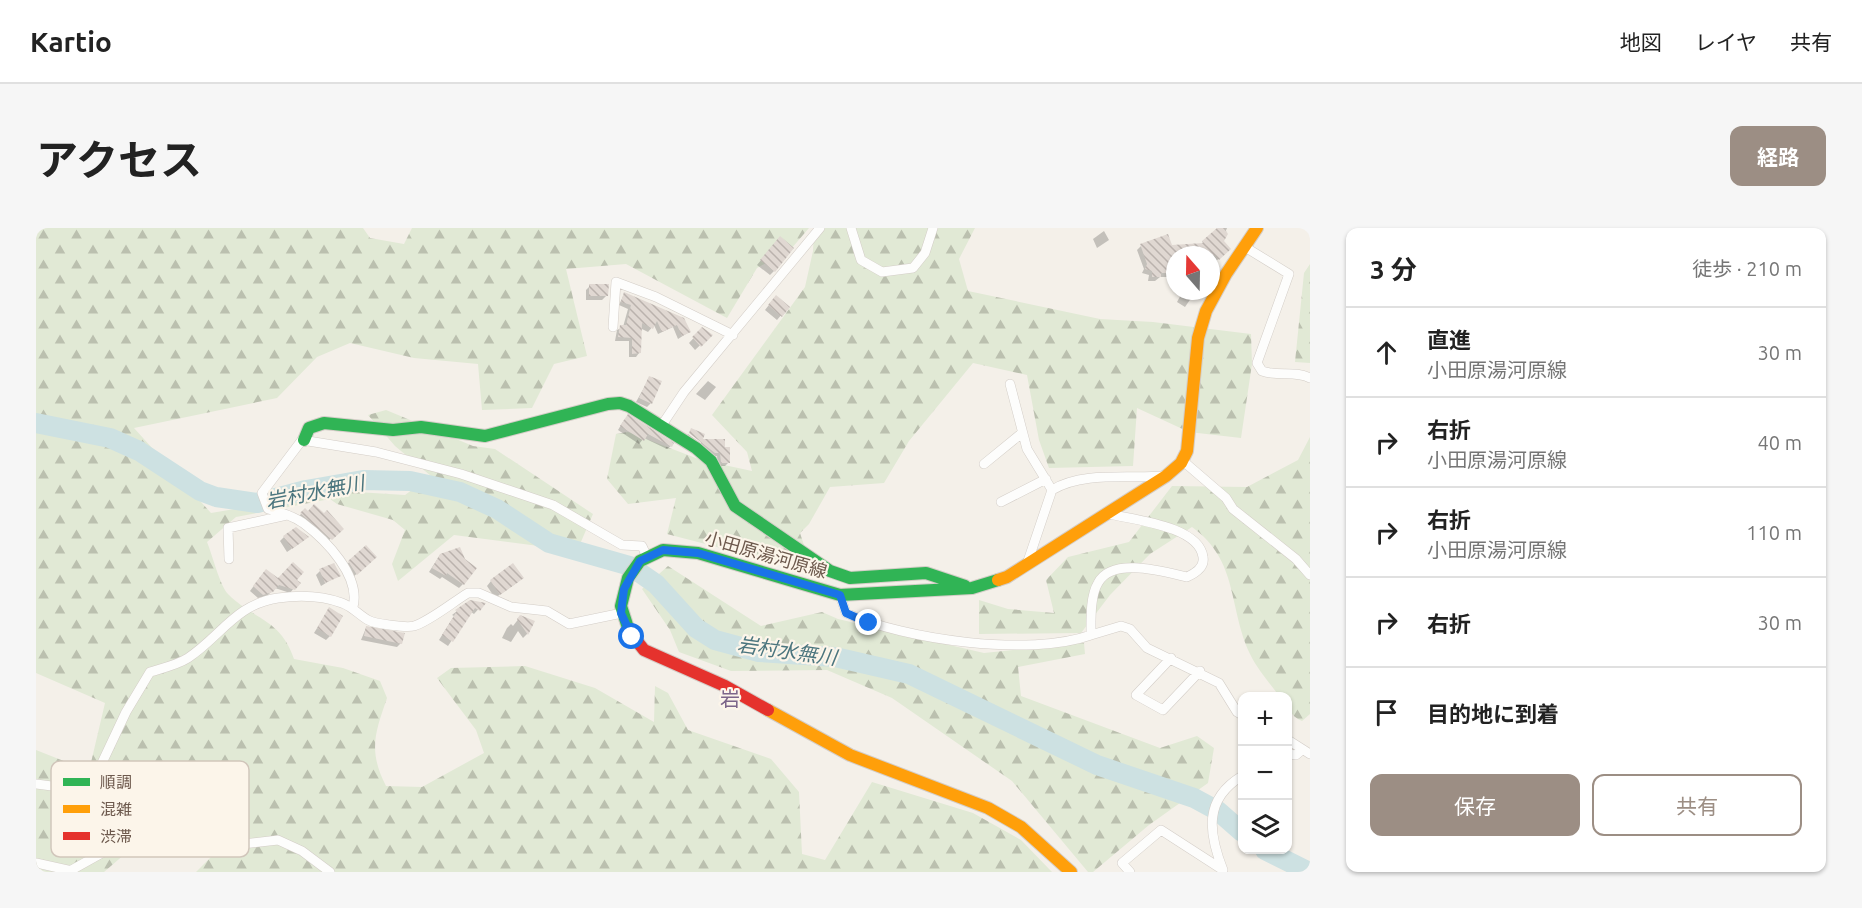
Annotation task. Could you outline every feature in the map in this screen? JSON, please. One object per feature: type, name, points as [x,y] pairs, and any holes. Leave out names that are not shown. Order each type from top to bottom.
[{"type":"main road","points":[[1183,461],[1189,442],[1194,374],[1202,322],[1235,259],[1257,228]]},
{"type":"main road","points":[[304,440],[309,428],[324,423],[399,430],[432,427],[466,435],[485,436],[608,404],[622,403],[662,425],[711,460],[725,495],[735,506],[830,571],[850,578],[926,573],[972,588]]},
{"type":"main road","name":"小田原湯河原線","points":[[643,559],[663,550],[698,553],[840,595],[972,588],[1007,577],[1109,514],[1166,476],[1183,461]]},
{"type":"main road","points":[[643,559],[628,578],[621,599],[621,613],[626,628],[644,650],[725,686],[849,755],[988,808],[1021,827],[1071,872]]},
{"type":"street","points":[[662,425],[684,392],[820,228]]},
{"type":"street","points":[[851,228],[861,261],[882,272],[913,268],[925,253],[933,228]]},
{"type":"street","points":[[1245,246],[1289,274],[1258,354],[1257,363],[1262,371],[1269,374],[1294,373],[1310,378]]},
{"type":"street","points":[[612,327],[616,282],[656,297],[733,335]]},
{"type":"street","points":[[1010,384],[1027,449],[1052,490]]},
{"type":"street","points":[[984,464],[1023,433]]},
{"type":"street","points":[[353,607],[355,591],[344,566],[303,524],[287,515],[268,509],[262,492],[304,440],[416,462],[517,492],[553,505],[622,545],[642,546],[643,559]]},
{"type":"street","points":[[1183,461],[1226,498],[1233,509],[1296,559],[1310,575]]},
{"type":"street","points":[[1027,564],[1052,490],[1063,483],[1083,479],[1166,476]]},
{"type":"street","points":[[1001,502],[1046,478]]},
{"type":"street","points":[[1091,635],[1095,593],[1098,583],[1104,576],[1116,571],[1145,567],[1187,577],[1201,568],[1204,559],[1201,549],[1191,536],[1109,514]]},
{"type":"street","points":[[229,559],[228,528],[287,515]]},
{"type":"street","points":[[103,761],[121,721],[150,672],[182,662],[211,641],[234,615],[268,601],[296,596],[339,602],[353,607],[367,620],[375,623],[412,627],[468,593],[479,592],[511,607],[547,611],[569,624],[621,613]]},
{"type":"street","points":[[840,595],[846,613],[869,623],[903,632],[992,644],[1071,642],[1121,626],[1130,629],[1148,648],[1219,683],[1238,713]]},
{"type":"street","points":[[1171,658],[1136,695],[1163,710],[1200,672]]},
{"type":"street","points":[[1292,743],[1306,752]]},
{"type":"street","points":[[1224,871],[1212,841],[1212,822],[1219,796],[1227,785],[1238,778]]},
{"type":"street","points":[[36,784],[51,786]]},
{"type":"street","points":[[1130,872],[1122,863],[1161,830],[1224,871]]},
{"type":"street","points":[[249,843],[278,840],[302,851],[330,872]]},
{"type":"street","points":[[36,863],[70,871],[95,857]]},
{"type":"green space","points":[[36,228],[363,228],[370,238],[404,244],[412,228],[809,228],[791,249],[757,268],[727,318],[626,264],[566,269],[587,356],[554,364],[532,408],[482,410],[478,364],[414,358],[350,343],[317,357],[277,398],[134,428],[211,513],[341,491],[405,495],[431,476],[395,446],[368,415],[386,410],[473,446],[495,449],[593,514],[577,551],[454,535],[398,581],[392,564],[405,530],[393,520],[337,504],[330,499],[236,517],[207,542],[225,590],[238,603],[266,621],[282,636],[294,659],[343,668],[380,681],[387,698],[379,722],[375,752],[380,774],[386,786],[422,787],[484,753],[476,730],[437,678],[451,668],[525,666],[595,688],[654,722],[655,686],[668,693],[688,730],[771,759],[799,792],[802,854],[825,860],[872,782],[973,813],[1021,840],[1052,872],[196,872],[211,857],[249,857],[249,761],[91,761],[105,703],[36,673]]},
{"type":"green space","points":[[814,228],[975,228],[959,259],[968,291],[1100,319],[1153,322],[1251,334],[1252,364],[1241,438],[1189,432],[1137,408],[1133,466],[1049,468],[1039,440],[1027,375],[973,363],[909,441],[884,483],[830,487],[809,524],[800,533],[813,572],[667,534],[676,498],[628,504],[607,479],[616,434],[628,432],[701,460],[752,471],[747,452],[712,415],[805,287],[813,251]]},
{"type":"green space","points":[[1310,264],[1310,363],[1295,362],[1304,273]]},
{"type":"green space","points":[[1310,437],[1310,714],[1302,721],[1292,714],[1292,692],[1276,692],[1253,660],[1243,636],[1225,570],[1207,540],[1192,527],[1150,554],[1110,595],[1081,633],[979,634],[979,600],[1008,609],[1054,613],[1046,580],[1068,557],[1129,542],[1172,486],[1247,487],[1298,460]]},
{"type":"green space","points":[[668,566],[761,626],[822,612],[838,619],[984,653],[1084,643],[1085,654],[1018,667],[1021,696],[1160,748],[1197,736],[1214,748],[1208,783],[1149,825],[1093,872],[1088,872],[1012,781],[892,698],[827,670],[731,671],[679,652],[670,630],[642,589]]},
{"type":"green space","points":[[36,750],[64,761],[51,761],[51,857],[121,857],[104,872],[36,872]]},
{"type":"building","points":[[1217,228],[1224,228],[1228,234],[1224,241],[1231,249],[1220,259],[1220,246],[1166,246],[1166,273],[1161,273],[1161,277],[1152,277],[1152,271],[1145,269],[1147,264],[1140,244],[1168,234],[1172,245],[1203,243],[1202,241]]},
{"type":"building","points":[[780,236],[794,248],[775,272],[760,260]]},
{"type":"building","points":[[589,284],[609,284],[608,296],[589,296]]},
{"type":"building","points":[[624,292],[684,318],[691,332],[682,336],[677,325],[662,332],[657,321],[653,329],[642,323],[641,353],[632,354],[632,338],[618,337],[620,325],[626,325],[631,305],[621,302]]},
{"type":"building","points":[[776,295],[790,307],[782,317],[768,305]]},
{"type":"building","points":[[702,327],[713,335],[701,347],[692,337]]},
{"type":"building","points":[[649,376],[662,381],[652,404],[639,398]]},
{"type":"building","points":[[628,414],[674,443],[672,447],[648,434],[644,441],[620,426]]},
{"type":"building","points":[[691,428],[705,434],[703,439],[725,439],[725,447],[730,447],[730,463],[721,463],[720,453],[715,453],[689,433]]},
{"type":"building","points":[[314,504],[324,513],[327,510],[344,529],[332,540],[300,513],[305,508],[308,511]]},
{"type":"building","points":[[296,527],[309,537],[292,549],[283,536]]},
{"type":"building","points":[[366,545],[377,557],[357,575],[348,561]]},
{"type":"building","points":[[460,547],[465,559],[477,568],[464,585],[447,573],[446,576],[432,568],[440,554]]},
{"type":"building","points":[[293,562],[304,572],[297,580],[301,583],[295,590],[279,585],[273,592],[263,595],[253,586],[266,569],[278,578]]},
{"type":"building","points":[[334,563],[341,576],[325,583],[319,569]]},
{"type":"building","points":[[513,563],[524,578],[500,595],[490,580]]},
{"type":"building","points":[[470,600],[486,603],[480,611],[475,608],[453,642],[442,635],[457,611],[455,610]]},
{"type":"building","points":[[329,607],[343,616],[331,637],[317,628]]},
{"type":"building","points":[[520,615],[535,621],[528,635],[517,619]]},
{"type":"building","points":[[366,626],[405,633],[402,644],[364,636]]},
{"type":"waterway","name":"岩村水無川","points":[[36,423],[110,438],[139,451],[200,491],[216,497],[257,503],[306,490],[363,480],[410,481],[460,492],[497,509],[549,543],[630,566],[656,584],[696,628],[715,640],[759,652],[835,657],[909,674],[1097,765],[1194,798],[1218,811],[1238,828]]},
{"type":"waterway","name":"岩村水無川","points":[[1273,854],[1309,872]]},
{"type":"traffic: fast","points":[[304,440],[309,428],[324,423],[393,430],[421,427],[485,436],[608,404],[620,403],[629,406],[696,448],[711,461],[735,506],[830,571],[850,578],[926,573],[965,586]]},
{"type":"traffic: fast","points":[[629,631],[621,606],[628,578],[640,561],[663,550],[698,553],[840,595],[972,588],[998,580]]},
{"type":"traffic: slow","points":[[998,580],[1007,577],[1166,476],[1181,463],[1187,451],[1198,338],[1206,311],[1226,274],[1257,228]]},
{"type":"traffic: slow","points":[[768,710],[850,755],[988,808],[1021,827],[1071,872]]},
{"type":"traffic: jam","points":[[629,631],[644,650],[725,686],[768,710]]},
{"type":"district","name":"岩","points":[[730,699]]},
{"type":"route","points":[[632,637],[621,613],[624,589],[628,578],[640,561],[663,550],[698,553],[840,595],[846,613],[869,623]]}]
